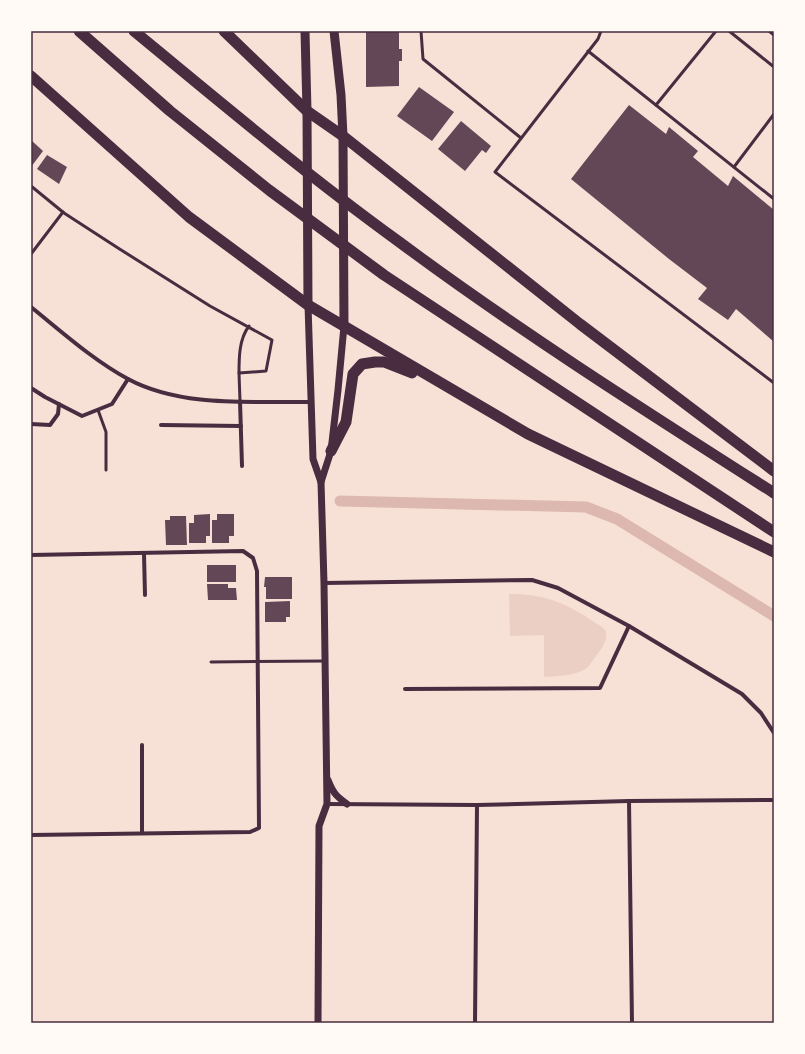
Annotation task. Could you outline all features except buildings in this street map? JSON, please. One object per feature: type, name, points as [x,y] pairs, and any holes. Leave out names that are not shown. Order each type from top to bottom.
[{"type":"highway","points":[[79,31],[170,111],[269,190],[384,275],[774,532]]},
{"type":"highway","points":[[134,31],[276,149],[398,242],[578,368],[774,493]]},
{"type":"highway","points":[[224,31],[307,111],[343,136],[580,324],[774,471]]},
{"type":"highway","points":[[31,76],[189,217],[308,306],[528,434],[774,552]]},
{"type":"highway","points":[[330,451],[346,422],[352,374],[362,364],[384,362],[446,386]]},
{"type":"main road","points":[[305,31],[308,306]]},
{"type":"main road","points":[[334,31],[341,96],[343,136],[344,326]]},
{"type":"street","points":[[308,306],[313,459],[321,482],[324,584],[327,804],[319,826],[318,1023]]},
{"type":"street","points":[[31,307],[89,354],[128,379],[151,389],[195,400],[311,402]]},
{"type":"street","points":[[321,482],[330,451],[344,326]]},
{"type":"street","points":[[31,388],[82,416],[112,404],[128,379]]},
{"type":"street","points":[[240,401],[242,466]]},
{"type":"street","points":[[31,424],[50,425],[58,414],[59,404]]},
{"type":"street","points":[[161,426],[241,426]]},
{"type":"street","points":[[31,555],[243,551],[253,558],[257,571],[259,828],[250,832],[31,835]]},
{"type":"street","points":[[144,554],[145,595]]},
{"type":"street","points":[[324,584],[532,580],[558,588],[629,626],[742,694],[762,713],[774,733]]},
{"type":"street","points":[[405,689],[600,688],[629,626]]},
{"type":"street","points":[[142,745],[142,833]]},
{"type":"street","points":[[326,766],[331,789],[336,796],[347,804]]},
{"type":"street","points":[[327,804],[477,804],[774,800]]},
{"type":"street","points":[[629,801],[632,1023]]},
{"type":"street","points":[[475,1023],[477,804]]},
{"type":"lane","points":[[421,31],[423,59],[521,138]]},
{"type":"lane","points":[[601,31],[598,38],[495,172],[774,383]]},
{"type":"lane","points":[[656,105],[716,31]]},
{"type":"lane","points":[[730,31],[774,67]]},
{"type":"lane","points":[[769,31],[774,35]]},
{"type":"lane","points":[[588,51],[774,199]]},
{"type":"lane","points":[[734,167],[774,114]]},
{"type":"lane","points":[[31,186],[63,212],[210,306],[249,326],[272,340],[266,371],[239,373]]},
{"type":"lane","points":[[31,254],[63,212]]},
{"type":"lane","points":[[240,401],[239,360],[244,333],[249,326]]},
{"type":"lane","points":[[98,410],[106,432],[106,470]]},
{"type":"lane","points":[[211,662],[325,660]]},
{"type":"shaded area","points":[[509,594],[530,595],[558,602],[576,610],[603,628],[605,630],[606,639],[602,648],[589,666],[574,674],[544,677],[544,635],[510,636]]},
{"type":"waterway","points":[[340,501],[586,507],[617,519],[774,616]]}]
